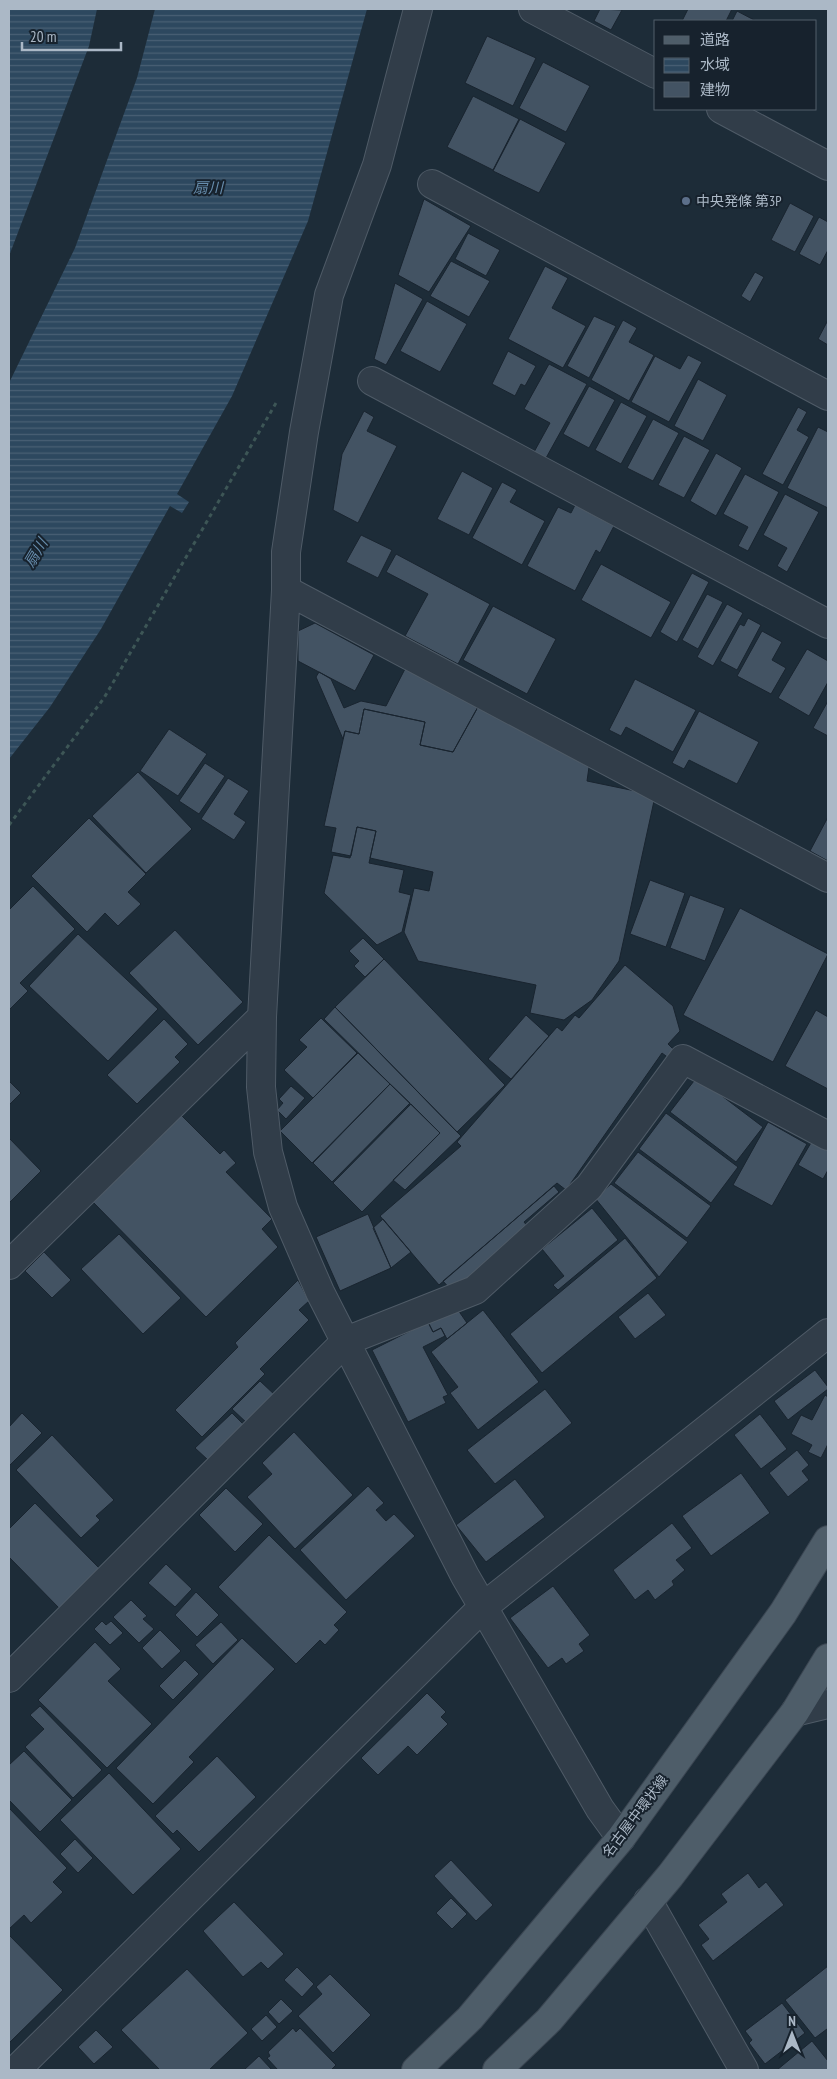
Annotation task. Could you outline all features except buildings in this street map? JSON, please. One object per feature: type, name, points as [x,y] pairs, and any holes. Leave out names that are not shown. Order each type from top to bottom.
[{"type":"main road","name":"名古屋中環状線","points":[[416,2070],[470,2018],[621,1838],[783,1614],[828,1540]]},
{"type":"main road","points":[[497,2070],[548,2020],[670,1876],[795,1712],[828,1658]]},
{"type":"street","points":[[418,9],[377,165],[329,295],[306,423],[286,552],[286,590],[262,1016],[261,1087],[268,1152],[283,1207],[320,1292],[461,1568],[600,1809],[621,1838]]},
{"type":"street","points":[[533,9],[654,73]]},
{"type":"street","points":[[722,110],[828,166]]},
{"type":"street","points":[[432,184],[828,396]]},
{"type":"street","points":[[372,381],[828,624]]},
{"type":"street","points":[[286,590],[828,878]]},
{"type":"street","points":[[9,1265],[262,1016]]},
{"type":"street","points":[[9,1678],[346,1342],[475,1290],[589,1187],[683,1058],[828,1136]]},
{"type":"street","points":[[16,2070],[483,1607],[828,1333]]},
{"type":"street","points":[[795,1712],[828,1704]]},
{"type":"street","points":[[648,1901],[744,2070]]},
{"type":"path","points":[[9,825],[104,698],[281,395]]},
{"type":"water","points":[[9,9],[97,9],[89,46],[9,256]]},
{"type":"water","name":"扇川","points":[[155,9],[367,9],[308,221],[232,396],[177,494],[189,502],[182,513],[170,506],[101,629],[50,707],[9,759],[9,383],[75,248],[137,78]]},
{"type":"place","name":"中央発條 第3P","points":[[686,201]]}]
